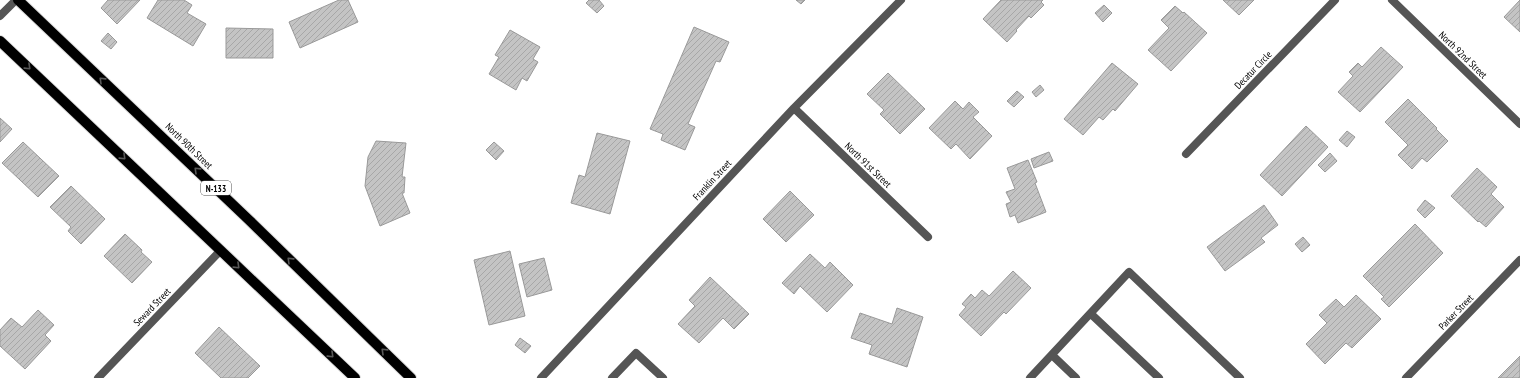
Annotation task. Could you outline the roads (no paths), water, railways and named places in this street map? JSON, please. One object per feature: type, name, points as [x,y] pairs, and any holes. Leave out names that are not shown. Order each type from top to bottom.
[{"type":"main road","name":"North 90th Street","points":[[17,0],[243,214],[412,378]]},
{"type":"main road","points":[[0,41],[355,378]]},
{"type":"street","points":[[0,16],[17,0]]},
{"type":"street","name":"Franklin Street","points":[[541,378],[794,108],[902,0]]},
{"type":"street","name":"Decatur Circle","points":[[1186,154],[1335,0]]},
{"type":"street","name":"North 92nd Street","points":[[1392,0],[1520,124]]},
{"type":"street","name":"North 91st Street","points":[[794,108],[928,237]]},
{"type":"street","name":"Seward Street","points":[[98,378],[221,250]]},
{"type":"street","name":"Parker Street","points":[[1406,378],[1520,260]]},
{"type":"street","points":[[1030,378],[1130,272],[1240,378]]},
{"type":"street","points":[[1091,314],[1159,378]]},
{"type":"street","points":[[612,378],[636,353],[663,378]]},
{"type":"street","points":[[1052,355],[1076,378]]}]
